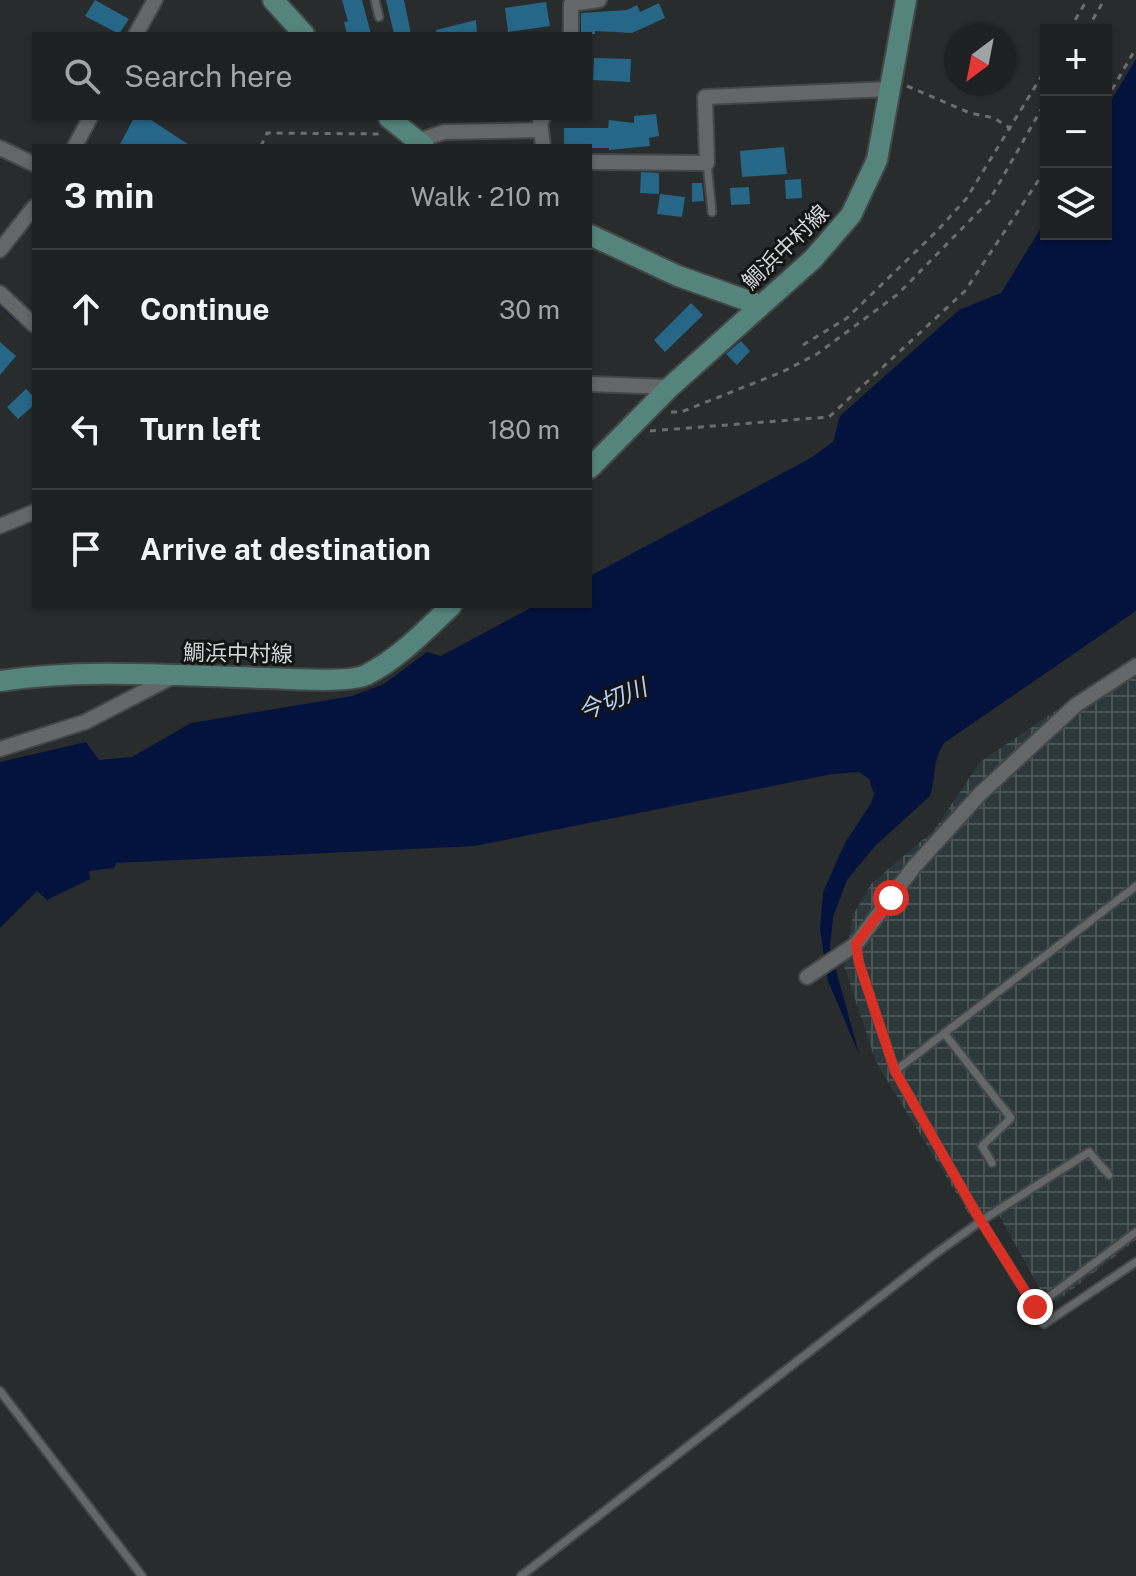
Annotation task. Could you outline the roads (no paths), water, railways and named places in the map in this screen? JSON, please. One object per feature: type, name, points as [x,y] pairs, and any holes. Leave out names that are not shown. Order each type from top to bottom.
[{"type":"main road","points":[[273,0],[302,32]]},
{"type":"main road","name":"鯛浜中村線","points":[[592,466],[670,387],[813,259],[851,215],[877,160],[906,0]]},
{"type":"main road","points":[[392,120],[417,140]]},
{"type":"main road","points":[[592,236],[678,276],[760,305]]},
{"type":"main road","name":"鯛浜中村線","points":[[0,681],[39,675],[363,677],[411,644],[449,608]]},
{"type":"street","points":[[137,32],[155,0]]},
{"type":"street","points":[[571,32],[571,4],[599,0]]},
{"type":"street","points":[[592,162],[707,163],[705,97],[891,84]]},
{"type":"street","points":[[76,144],[89,120]]},
{"type":"street","points":[[417,140],[444,132],[542,124],[543,144]]},
{"type":"street","points":[[0,148],[32,163]]},
{"type":"street","points":[[0,250],[32,210]]},
{"type":"street","points":[[0,293],[32,323]]},
{"type":"street","points":[[592,384],[670,387]]},
{"type":"street","points":[[0,526],[32,513]]},
{"type":"street","points":[[807,977],[856,944],[913,868],[981,793],[1076,705],[1136,666]]},
{"type":"street","points":[[0,749],[85,722],[174,676]]},
{"type":"lane","points":[[378,1],[379,17]]},
{"type":"lane","points":[[707,163],[712,212]]},
{"type":"lane","points":[[895,1071],[1136,886]]},
{"type":"lane","points":[[856,944],[859,963],[895,1071],[1044,1324],[1136,1262]]},
{"type":"lane","points":[[944,1033],[1011,1118],[982,1146],[992,1163]]},
{"type":"lane","points":[[521,1576],[981,1221],[1089,1152],[1109,1175]]},
{"type":"lane","points":[[1035,1307],[1136,1232]]},
{"type":"lane","points":[[0,1391],[142,1576]]},
{"type":"water","name":"今切川","points":[[1136,59],[1136,611],[944,743],[937,757],[930,796],[875,846],[847,880],[833,917],[830,948],[859,1054],[828,981],[820,929],[823,892],[845,843],[874,794],[869,779],[859,772],[832,774],[475,846],[116,863],[114,868],[89,871],[90,879],[47,900],[37,891],[0,928],[0,762],[86,742],[99,760],[132,757],[191,723],[352,696],[384,684],[427,652],[441,656],[530,608],[592,608],[592,575],[809,459],[833,442],[840,416],[959,310],[1001,293],[1040,230],[1040,240],[1112,240],[1112,99]]},
{"type":"waterway","points":[[0,303],[19,321]]}]
